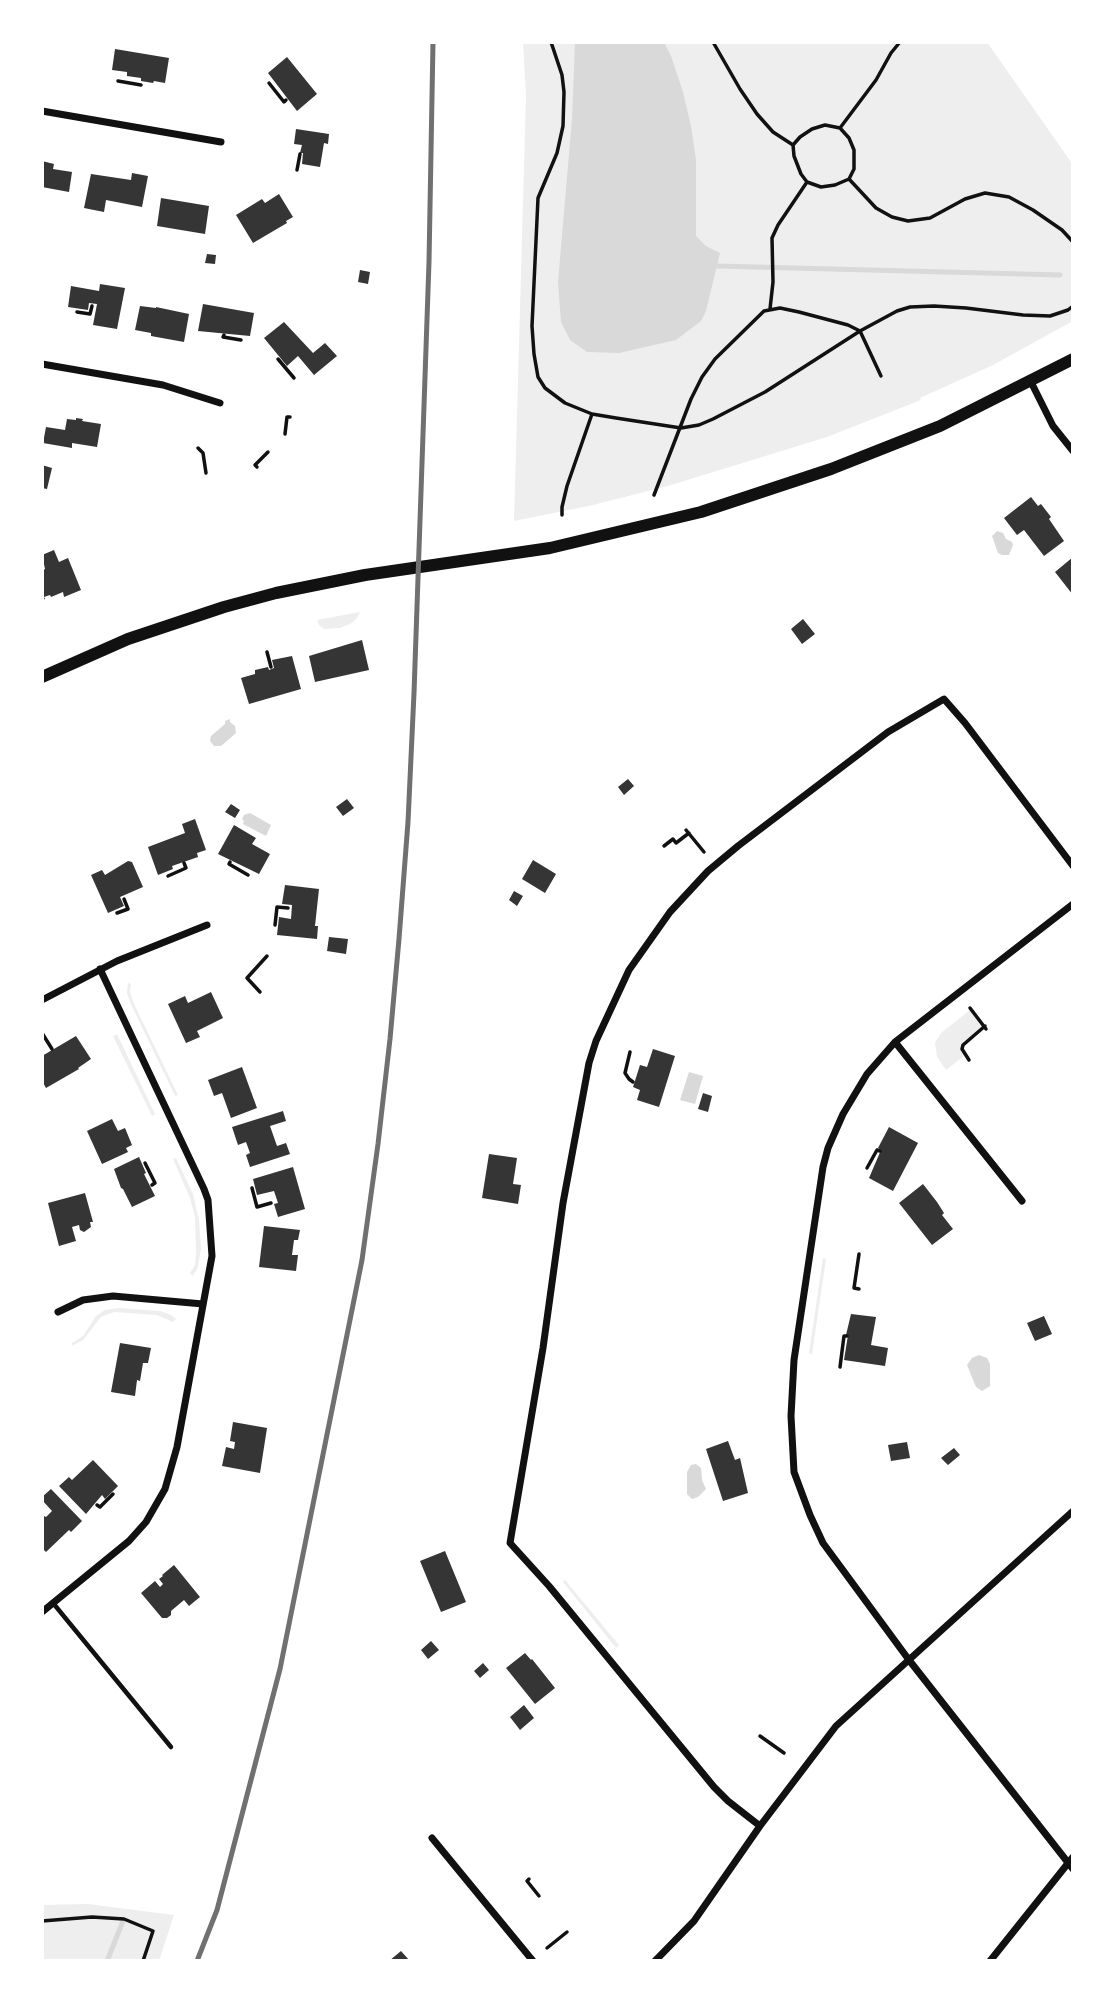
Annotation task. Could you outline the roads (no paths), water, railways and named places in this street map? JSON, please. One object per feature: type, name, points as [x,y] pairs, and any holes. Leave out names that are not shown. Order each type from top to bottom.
[{"type":"main road","points":[[42,677],[128,639],[276,593],[365,575],[550,548],[701,512],[831,469],[940,426],[1073,359]]},
{"type":"street","points":[[42,111],[221,142]]},
{"type":"street","points":[[42,365],[163,385],[220,403]]},
{"type":"street","points":[[1031,382],[1053,426],[1073,451]]},
{"type":"street","points":[[760,1826],[727,1801],[714,1787],[549,1586],[510,1543],[543,1348],[563,1203],[589,1063],[596,1041],[629,970],[670,912],[708,871],[888,732],[944,699],[1073,866]]},
{"type":"street","points":[[1073,904],[895,1042],[874,1064],[843,1114],[828,1148],[820,1183],[794,1360],[791,1416],[794,1472],[817,1532],[832,1557],[909,1660],[1070,1860],[1073,1870]]},
{"type":"street","points":[[42,999],[135,953],[208,925]]},
{"type":"street","points":[[42,1612],[129,1541],[146,1522],[165,1489],[177,1447],[212,1248],[208,1200],[100,969]]},
{"type":"street","points":[[895,1042],[1023,1201]]},
{"type":"street","points":[[58,1312],[83,1300],[113,1296],[203,1304]]},
{"type":"street","points":[[655,1961],[694,1921],[760,1826],[836,1726],[1073,1511]]},
{"type":"street","points":[[432,1838],[533,1961]]},
{"type":"street","points":[[990,1961],[1070,1860]]},
{"type":"lane","points":[[54,1603],[171,1747]]},
{"type":"waterway","points":[[717,266],[1060,275]]},
{"type":"waterway","points":[[107,1961],[123,1921]]},
{"type":"railway","points":[[197,1961],[217,1910],[280,1669],[362,1260],[378,1144],[390,1039],[408,822],[429,262],[433,42]]}]
